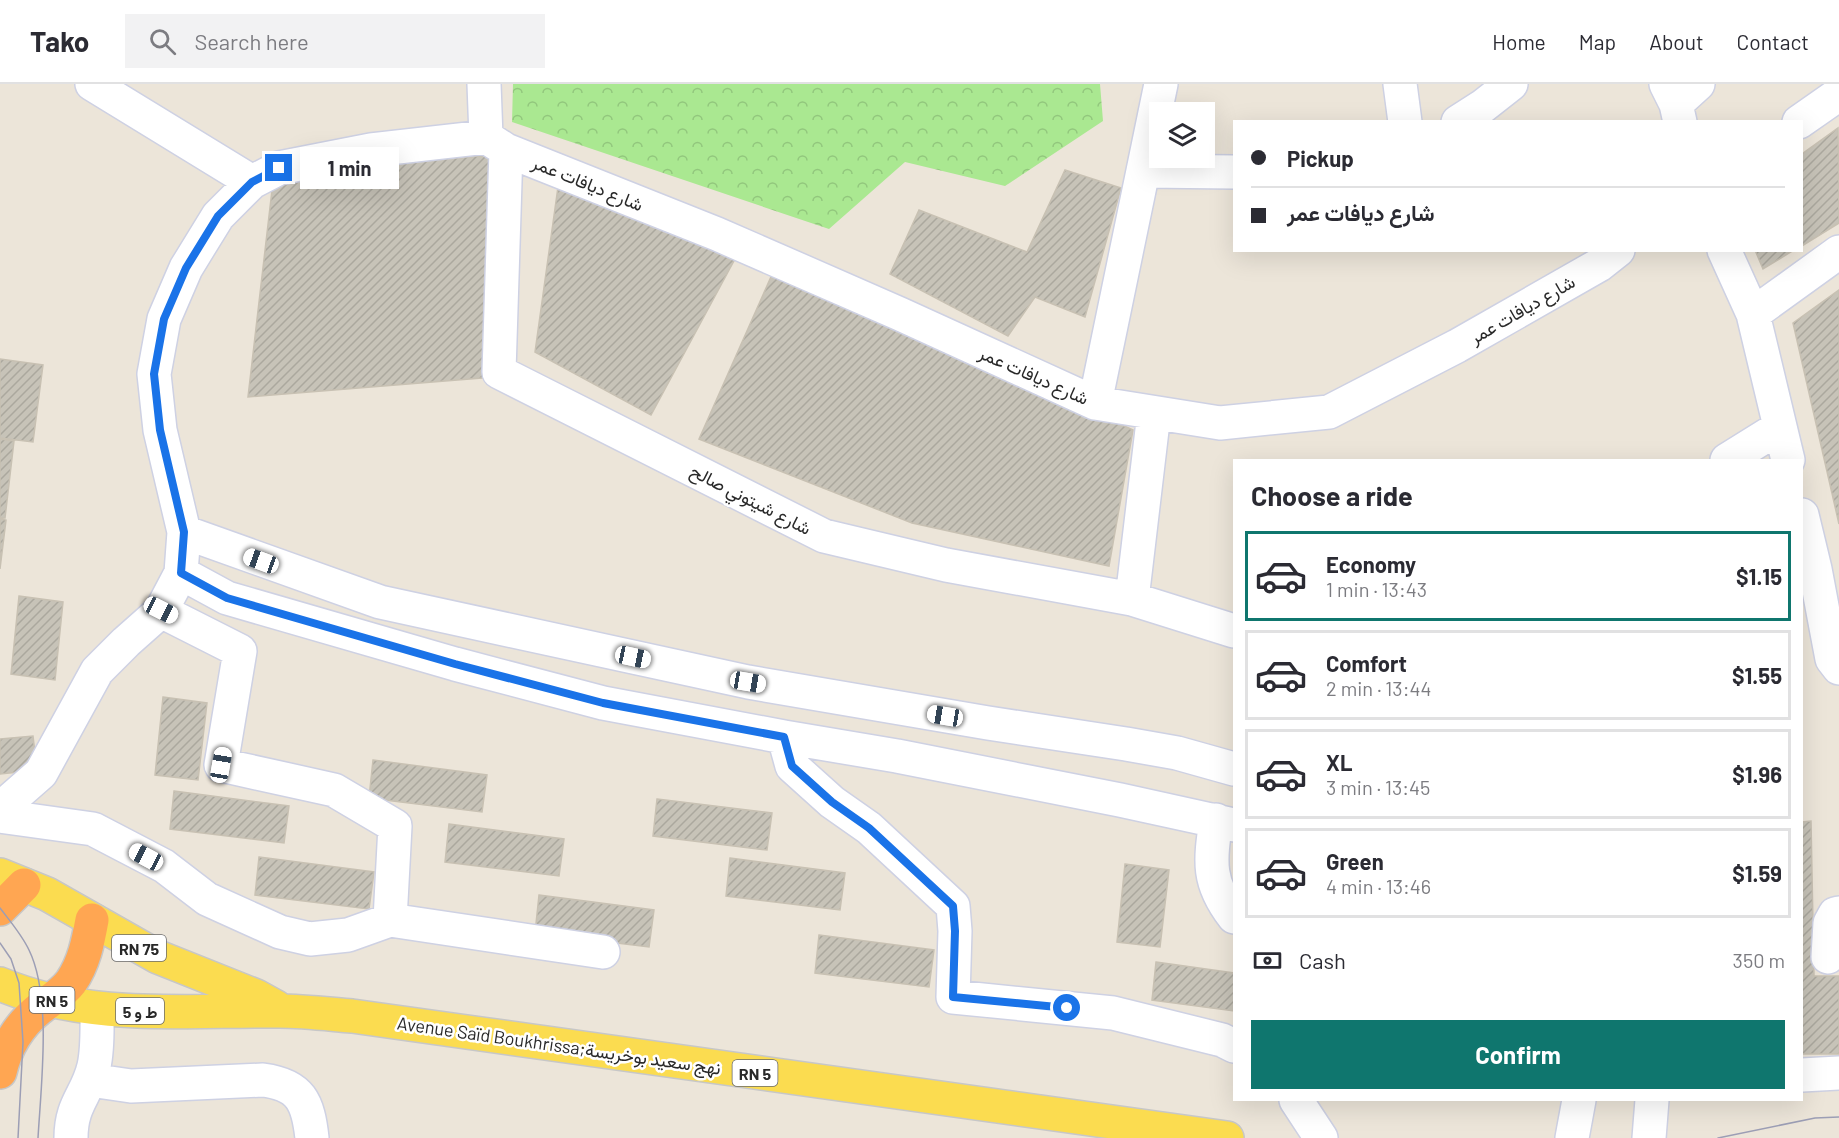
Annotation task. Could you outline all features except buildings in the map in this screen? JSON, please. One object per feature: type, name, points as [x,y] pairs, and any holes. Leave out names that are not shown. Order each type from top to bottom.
[{"type":"highway","points":[[0,909],[12,880]]},
{"type":"highway","name":"RN 5","points":[[0,1072],[4,1055],[22,1024],[70,983],[83,958],[92,920]]},
{"type":"main road","name":"Avenue Saïd Boukhrissa;نهج سعيد بوخريسة","points":[[12,880],[47,894],[158,957],[256,996],[283,1011]]},
{"type":"main road","name":"Avenue Saïd Boukhrissa;نهج سعيد بوخريسة","points":[[0,984],[20,993],[97,1009],[283,1011],[385,1020],[1227,1138]]},
{"type":"street","points":[[92,84],[124,93],[252,182]]},
{"type":"street","points":[[484,84],[496,143]]},
{"type":"street","points":[[1095,403],[1161,84]]},
{"type":"street","points":[[1400,84],[1405,120]]},
{"type":"street","points":[[1461,120],[1511,84]]},
{"type":"street","points":[[1802,120],[1839,94]]},
{"type":"street","name":"شارع ديافات عمر","points":[[181,573],[184,532],[160,430],[154,374],[164,319],[186,268],[218,216],[252,182],[279,168],[371,150],[496,143],[717,234],[1095,403],[1220,423],[1329,412],[1457,346],[1599,265],[1615,252]]},
{"type":"street","name":"شارع شيتوني صالح","points":[[496,143],[499,372],[824,536],[945,565],[1132,599],[1233,631]]},
{"type":"street","points":[[1144,171],[1233,172]]},
{"type":"street","points":[[1725,252],[1753,314],[1788,459]]},
{"type":"street","points":[[1753,314],[1839,252]]},
{"type":"street","points":[[1132,599],[1154,413]]},
{"type":"street","points":[[1729,459],[1780,427]]},
{"type":"street","points":[[1803,518],[1836,663]]},
{"type":"street","points":[[184,532],[380,602],[748,682],[1177,753],[1233,769]]},
{"type":"street","points":[[0,804],[8,802],[41,773],[97,671],[161,610],[181,573],[227,598],[455,664],[603,703],[920,760],[1225,822],[1212,848],[1212,876],[1222,900],[1233,915]]},
{"type":"street","points":[[1836,663],[1836,604],[1839,599]]},
{"type":"street","points":[[161,610],[240,651],[221,765],[334,790],[395,826],[390,920]]},
{"type":"street","points":[[784,737],[792,766],[832,802],[869,828],[953,906],[955,931],[953,997],[1113,1013],[1222,1040],[1233,1046]]},
{"type":"street","points":[[0,816],[93,829],[164,866],[207,899],[280,932],[310,939],[348,935],[390,920],[603,952]]},
{"type":"street","points":[[1828,957],[1830,922],[1835,914],[1839,913]]},
{"type":"street","points":[[71,1138],[71,1123],[75,1108],[90,1080],[95,1057],[97,1009]]},
{"type":"street","points":[[1803,1075],[1839,1073]]},
{"type":"street","points":[[90,1080],[130,1086],[263,1080],[279,1082],[296,1091],[305,1103],[312,1138]]},
{"type":"street","points":[[1297,1101],[1321,1138]]},
{"type":"street","points":[[1572,1138],[1579,1101]]},
{"type":"street","points":[[1649,1138],[1652,1101]]},
{"type":"green space","points":[[513,84],[1100,84],[1103,121],[1005,186],[905,162],[829,229],[512,122]]},
{"type":"tram line","points":[[0,908],[29,950],[41,992],[43,1068],[38,1138]]},
{"type":"tram line","points":[[0,943],[11,959],[19,983],[23,1042],[18,1138]]},
{"type":"tram line","points":[[1718,1138],[1815,1118],[1839,1117]]},
{"type":"route","points":[[279,168],[252,182],[218,216],[186,268],[164,319],[154,374],[160,430],[184,532],[181,573],[227,598],[455,664],[603,703],[784,737],[792,766],[832,802],[869,828],[953,906],[955,931],[953,997],[1067,1008]]}]
